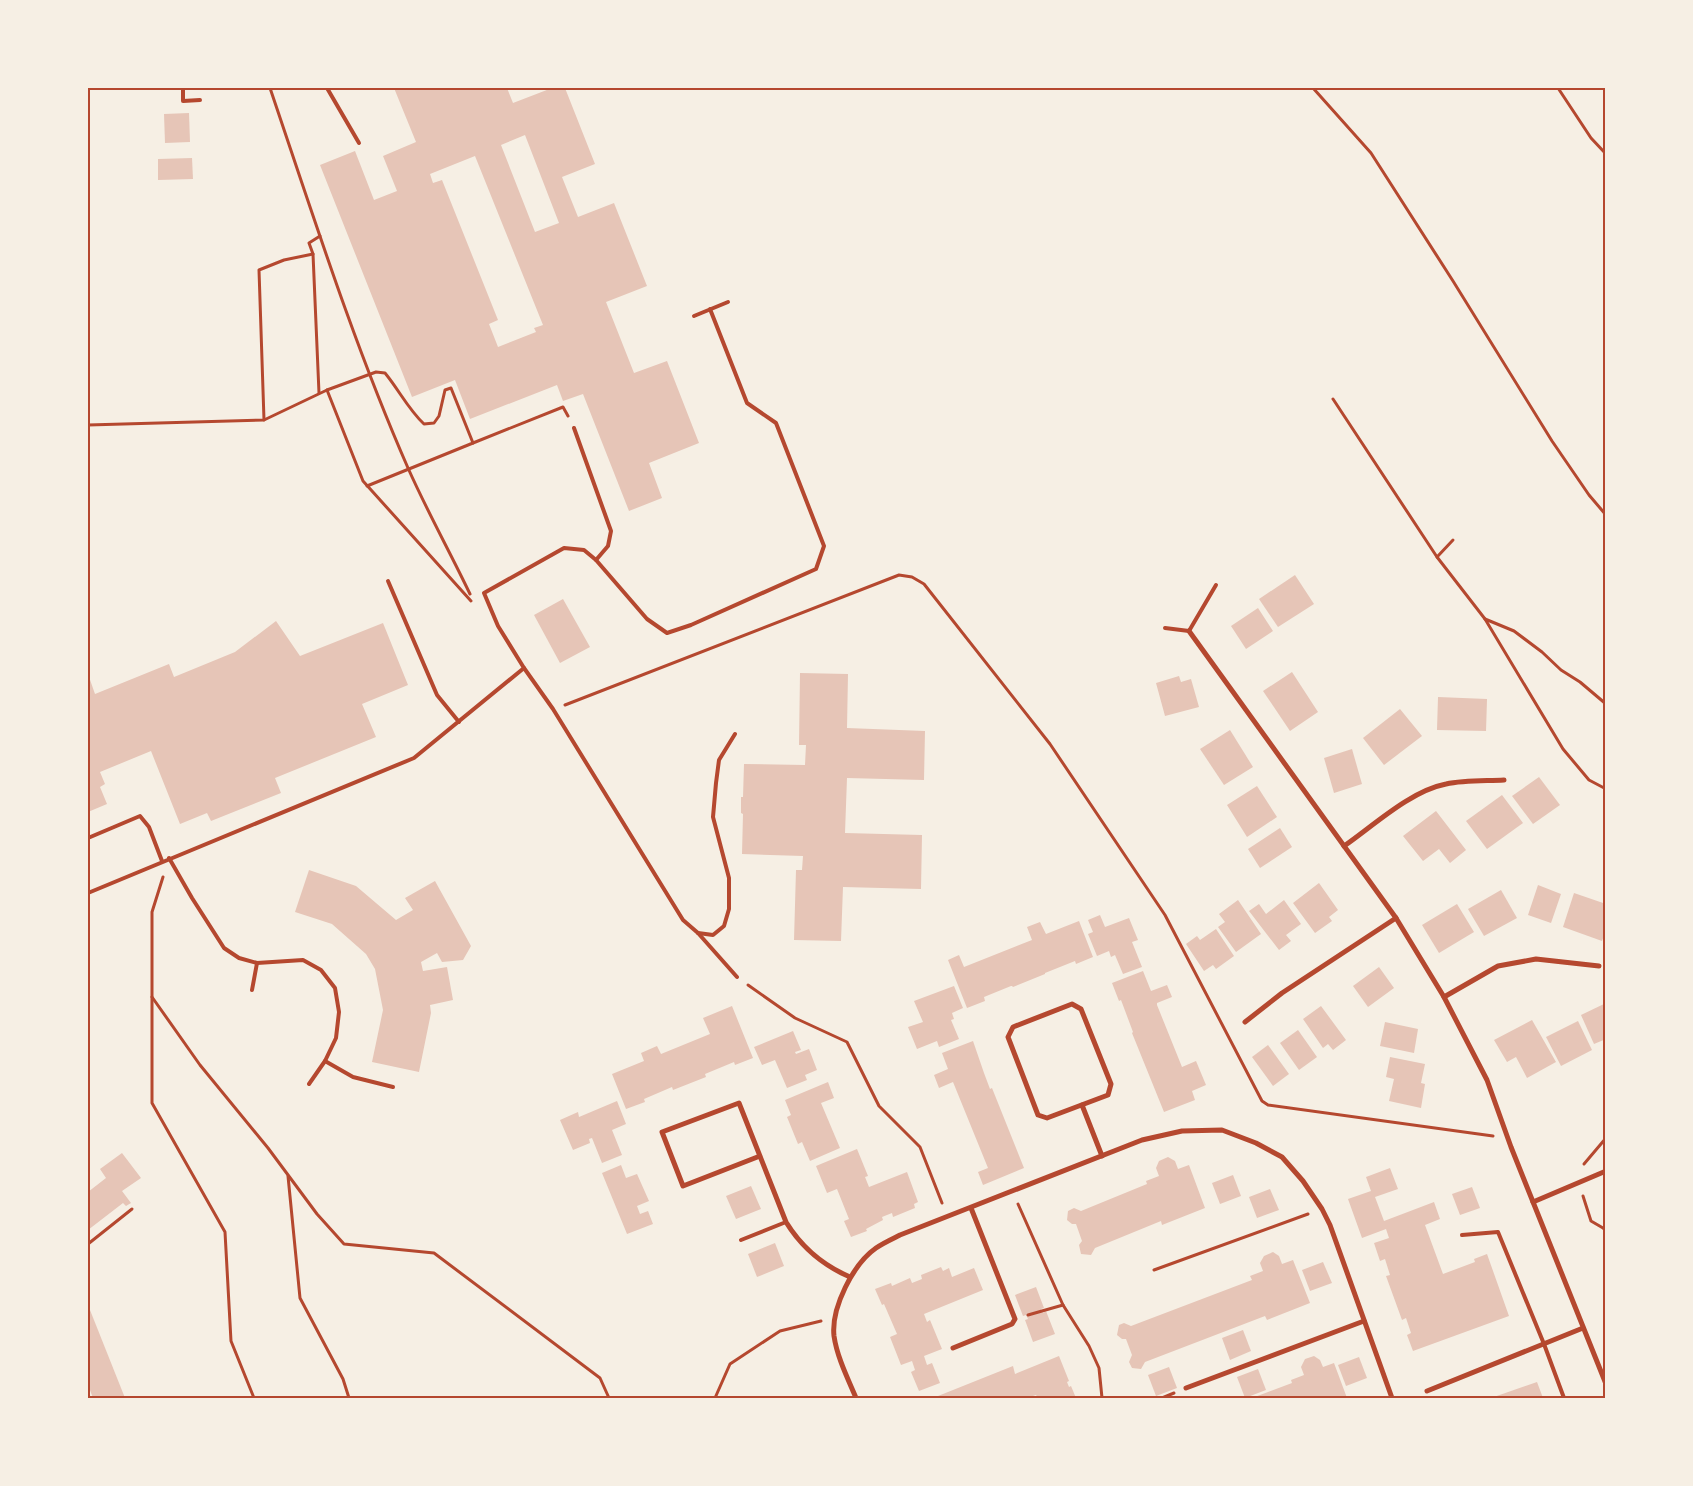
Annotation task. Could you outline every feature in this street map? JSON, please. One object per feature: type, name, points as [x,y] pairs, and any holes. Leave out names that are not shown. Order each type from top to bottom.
[{"type":"street","points":[[1190,631],[1396,918],[1444,997],[1487,1080],[1533,1202],[1606,1384]]},
{"type":"street","points":[[1344,846],[1404,803],[1427,791],[1446,784],[1504,780]]},
{"type":"street","points":[[1245,1022],[1282,992],[1396,918]]},
{"type":"street","points":[[1444,997],[1498,966],[1536,959],[1599,966]]},
{"type":"street","points":[[1072,1004],[1081,1009],[1112,1084],[1108,1095],[1082,1104],[1047,1118],[1038,1115],[1008,1037],[1013,1027],[1072,1004]]},
{"type":"street","points":[[760,1156],[682,1186],[662,1132],[739,1102],[786,1222],[797,1240],[813,1255],[834,1270],[850,1277]]},
{"type":"street","points":[[1082,1104],[1102,1156]]},
{"type":"street","points":[[856,1398],[834,1336],[836,1318],[850,1277],[876,1248],[900,1235],[1142,1140],[1182,1131],[1222,1130],[1256,1143],[1282,1157],[1303,1181],[1322,1209],[1330,1225],[1392,1398]]},
{"type":"street","points":[[1533,1202],[1606,1171]]},
{"type":"street","points":[[954,1348],[1012,1324],[1015,1319],[971,1208]]},
{"type":"street","points":[[1186,1388],[1364,1321]]},
{"type":"street","points":[[1427,1391],[1583,1328]]},
{"type":"lane","points":[[182,88],[183,101],[200,100]]},
{"type":"lane","points":[[327,88],[359,143]]},
{"type":"lane","points":[[694,316],[728,302]]},
{"type":"lane","points":[[710,309],[747,403],[776,423],[824,546],[816,569],[691,625],[667,633],[647,619],[596,560],[584,550],[564,548],[484,593],[498,626],[524,668],[553,709],[683,920],[698,933],[737,977]]},
{"type":"lane","points":[[574,428],[611,531],[608,546],[596,560]]},
{"type":"lane","points":[[388,581],[437,695],[459,722]]},
{"type":"lane","points":[[1165,628],[1190,631],[1216,586]]},
{"type":"lane","points":[[88,893],[414,758],[524,668]]},
{"type":"lane","points":[[698,933],[713,935],[724,926],[729,909],[729,878],[713,817],[720,760],[735,734]]},
{"type":"lane","points":[[88,838],[140,816],[149,827],[162,862]]},
{"type":"lane","points":[[170,858],[192,898],[224,948],[239,958],[257,963],[302,960],[321,970],[335,988],[340,1012],[336,1038],[309,1084]]},
{"type":"lane","points":[[252,990],[257,963]]},
{"type":"lane","points":[[324,1061],[353,1077],[393,1086]]},
{"type":"lane","points":[[741,1240],[786,1222]]},
{"type":"lane","points":[[1462,1235],[1498,1232],[1564,1398]]},
{"type":"path","points":[[270,88],[320,236],[370,374],[408,469],[477,607],[363,481],[327,390]]},
{"type":"path","points":[[1314,88],[1371,153],[1438,256],[1552,441],[1589,495],[1606,515]]},
{"type":"path","points":[[1558,88],[1591,138],[1606,154]]},
{"type":"path","points":[[319,394],[313,254],[310,243],[320,236]]},
{"type":"path","points":[[264,420],[260,270],[284,260],[313,254]]},
{"type":"path","points":[[88,425],[264,420],[327,390],[376,372],[385,373],[412,412],[424,424],[434,423],[439,416],[446,390],[451,388],[473,443]]},
{"type":"path","points":[[1333,399],[1437,557],[1485,619],[1562,749],[1589,780],[1606,789]]},
{"type":"path","points":[[367,486],[563,407],[574,428]]},
{"type":"path","points":[[1437,557],[1453,540]]},
{"type":"path","points":[[553,709],[899,575],[912,577],[924,584],[1050,744],[1159,906],[1262,1101],[1268,1105],[1508,1138]]},
{"type":"path","points":[[1485,619],[1514,631],[1606,704]]},
{"type":"path","points":[[170,858],[152,912],[152,1104],[224,1232],[231,1341],[254,1398]]},
{"type":"path","points":[[737,977],[795,1018],[847,1042],[879,1106],[920,1147],[948,1217]]},
{"type":"path","points":[[152,997],[200,1065],[268,1148],[316,1214],[344,1244],[434,1253],[600,1378],[609,1398]]},
{"type":"path","points":[[1606,1138],[1584,1163],[1579,1182],[1591,1221],[1606,1231]]},
{"type":"path","points":[[288,1176],[300,1298],[343,1379],[349,1398]]},
{"type":"path","points":[[1012,1192],[1063,1305],[1089,1346],[1099,1368],[1102,1398]]},
{"type":"path","points":[[88,1244],[132,1209]]},
{"type":"path","points":[[1154,1270],[1322,1209]]},
{"type":"path","points":[[1015,1319],[1063,1305]]},
{"type":"path","points":[[715,1398],[730,1364],[780,1331],[836,1318]]},
{"type":"building","points":[[394,88],[507,88],[513,103],[552,88],[565,88],[595,164],[562,177],[578,217],[614,203],[647,286],[606,302],[634,373],[667,361],[699,443],[649,463],[662,498],[629,511],[583,394],[563,401],[557,385],[470,419],[455,380],[412,397],[320,165],[355,151],[374,200],[397,191],[383,156],[416,142]],"holes":[[[525,135],[559,223],[535,232],[501,145]],[[475,156],[543,325],[534,328],[536,332],[498,347],[489,324],[498,320],[442,180],[433,183],[430,174]]]},
{"type":"building","points":[[189,113],[190,142],[165,143],[164,114]]},
{"type":"building","points":[[192,158],[193,179],[158,180],[158,159]]},
{"type":"building","points":[[1295,575],[1314,604],[1278,627],[1259,599]]},
{"type":"building","points":[[563,599],[590,647],[560,663],[534,615]]},
{"type":"building","points":[[1258,608],[1273,631],[1246,649],[1231,626]]},
{"type":"building","points":[[276,621],[300,656],[383,623],[408,685],[362,704],[376,737],[275,778],[281,793],[211,821],[207,813],[180,824],[151,751],[100,772],[105,784],[100,787],[107,804],[88,812],[88,674],[95,694],[169,664],[174,677],[235,652]]},
{"type":"building","points":[[1292,672],[1318,712],[1290,731],[1263,691]]},
{"type":"building","points":[[800,673],[848,674],[847,728],[925,731],[924,780],[847,778],[845,833],[922,835],[921,889],[843,887],[841,941],[794,940],[796,870],[802,870],[803,856],[742,854],[743,814],[741,813],[741,797],[743,797],[744,764],[805,765],[806,745],[799,745]]},
{"type":"building","points":[[1179,676],[1181,682],[1191,679],[1199,707],[1165,716],[1156,683]]},
{"type":"building","points":[[1438,697],[1487,699],[1486,731],[1437,730]]},
{"type":"building","points":[[1400,709],[1422,736],[1384,765],[1363,738]]},
{"type":"building","points":[[1230,730],[1253,767],[1224,785],[1200,749]]},
{"type":"building","points":[[1352,749],[1362,784],[1334,793],[1324,758]]},
{"type":"building","points":[[1539,777],[1560,805],[1533,824],[1512,796]]},
{"type":"building","points":[[1257,786],[1277,817],[1247,837],[1227,805]]},
{"type":"building","points":[[1502,795],[1523,823],[1487,849],[1466,821]]},
{"type":"building","points":[[1436,811],[1466,850],[1450,863],[1439,849],[1423,861],[1403,836]]},
{"type":"building","points":[[1280,828],[1292,847],[1260,868],[1248,849]]},
{"type":"building","points":[[309,870],[356,886],[396,920],[413,910],[405,898],[435,881],[471,946],[463,960],[442,962],[437,953],[421,962],[423,971],[447,967],[453,1000],[430,1005],[431,1013],[419,1072],[372,1062],[383,1010],[375,969],[366,954],[332,924],[295,912]]},
{"type":"building","points":[[1319,883],[1338,910],[1329,917],[1332,921],[1315,933],[1293,903]]},
{"type":"building","points":[[1538,885],[1561,894],[1551,923],[1528,915]]},
{"type":"building","points":[[1501,890],[1517,918],[1484,936],[1468,909]]},
{"type":"building","points":[[1574,893],[1606,904],[1606,930],[1602,941],[1563,927]]},
{"type":"building","points":[[1238,900],[1261,934],[1236,952],[1218,927],[1225,922],[1219,914]]},
{"type":"building","points":[[1284,900],[1301,924],[1286,935],[1291,941],[1279,950],[1249,911],[1259,904],[1266,914]]},
{"type":"building","points":[[1457,904],[1474,932],[1439,953],[1422,925]]},
{"type":"building","points":[[1100,915],[1105,927],[1129,918],[1138,940],[1132,942],[1142,967],[1123,974],[1115,955],[1111,957],[1109,951],[1097,956],[1088,934],[1093,932],[1088,920]]},
{"type":"building","points":[[1079,921],[1093,957],[1076,964],[1075,961],[1013,987],[1011,986],[984,997],[985,1001],[967,1008],[948,960],[959,955],[964,967],[1032,940],[1027,927],[1040,922],[1046,934]]},
{"type":"building","points":[[1216,929],[1234,956],[1216,969],[1213,965],[1204,971],[1186,944],[1197,936],[1200,940]]},
{"type":"building","points":[[1379,967],[1394,988],[1368,1007],[1353,986]]},
{"type":"building","points":[[1143,971],[1151,991],[1167,985],[1172,997],[1157,1003],[1157,1005],[1182,1067],[1196,1061],[1206,1085],[1192,1091],[1195,1100],[1164,1112],[1132,1033],[1121,1000],[1119,1001],[1112,983]]},
{"type":"building","points":[[954,986],[963,1008],[952,1013],[954,1019],[951,1020],[959,1039],[939,1047],[937,1041],[917,1049],[908,1027],[923,1022],[914,1001]]},
{"type":"building","points":[[1606,1003],[1606,1039],[1594,1044],[1581,1015]]},
{"type":"building","points":[[732,1006],[753,1058],[735,1065],[734,1062],[705,1074],[706,1077],[673,1090],[672,1087],[644,1099],[645,1102],[626,1109],[612,1074],[644,1061],[641,1053],[657,1046],[661,1054],[710,1034],[703,1018]]},
{"type":"building","points":[[1321,1006],[1346,1040],[1333,1050],[1328,1044],[1323,1048],[1303,1019]]},
{"type":"building","points":[[1532,1020],[1556,1062],[1527,1078],[1516,1057],[1507,1062],[1494,1040]]},
{"type":"building","points":[[1578,1021],[1592,1050],[1561,1066],[1546,1037]]},
{"type":"building","points":[[1385,1022],[1418,1029],[1414,1053],[1380,1046]]},
{"type":"building","points":[[1298,1030],[1317,1057],[1299,1070],[1280,1043]]},
{"type":"building","points":[[793,1031],[801,1050],[795,1052],[796,1054],[809,1049],[817,1070],[805,1075],[807,1080],[787,1088],[775,1060],[762,1065],[754,1047]]},
{"type":"building","points":[[973,1041],[990,1089],[992,1088],[1024,1168],[983,1185],[978,1172],[988,1168],[953,1082],[939,1088],[934,1075],[948,1069],[942,1053]]},
{"type":"building","points":[[1268,1045],[1289,1074],[1273,1086],[1252,1057]]},
{"type":"building","points":[[1390,1057],[1425,1064],[1421,1083],[1425,1084],[1421,1108],[1389,1101],[1394,1079],[1386,1077]]},
{"type":"building","points":[[828,1082],[834,1098],[821,1103],[840,1148],[810,1161],[802,1142],[798,1144],[787,1117],[791,1115],[785,1100]]},
{"type":"building","points":[[617,1101],[626,1124],[612,1130],[622,1155],[602,1163],[592,1138],[589,1139],[590,1143],[573,1150],[560,1120],[578,1112],[579,1117]]},
{"type":"building","points":[[857,1149],[868,1176],[865,1177],[869,1187],[907,1172],[918,1202],[914,1204],[915,1208],[893,1217],[892,1213],[882,1217],[883,1220],[866,1229],[867,1231],[851,1237],[844,1221],[849,1219],[837,1189],[827,1193],[816,1166]]},
{"type":"building","points":[[122,1153],[141,1178],[122,1191],[131,1203],[126,1206],[123,1203],[88,1230],[88,1192],[106,1178],[100,1169]]},
{"type":"building","points":[[1168,1157],[1175,1161],[1178,1169],[1189,1165],[1205,1208],[1162,1225],[1161,1221],[1095,1248],[1091,1255],[1081,1254],[1079,1245],[1082,1241],[1076,1224],[1072,1224],[1067,1220],[1068,1211],[1074,1208],[1081,1211],[1147,1184],[1146,1181],[1159,1176],[1156,1168],[1159,1161]]},
{"type":"building","points":[[621,1165],[626,1178],[637,1174],[649,1201],[637,1206],[640,1214],[648,1211],[653,1224],[627,1234],[602,1173]]},
{"type":"building","points":[[1390,1168],[1398,1189],[1375,1197],[1384,1221],[1434,1202],[1440,1219],[1425,1225],[1443,1274],[1475,1262],[1474,1259],[1487,1254],[1509,1316],[1413,1351],[1407,1335],[1411,1333],[1406,1318],[1402,1320],[1386,1276],[1390,1275],[1385,1259],[1380,1261],[1374,1243],[1389,1238],[1386,1229],[1362,1238],[1348,1199],[1371,1191],[1366,1177]]},
{"type":"building","points":[[1233,1175],[1241,1196],[1220,1204],[1212,1183]]},
{"type":"building","points":[[751,1186],[761,1209],[736,1219],[726,1196]]},
{"type":"building","points":[[1472,1187],[1480,1208],[1460,1215],[1452,1194]]},
{"type":"building","points":[[1270,1189],[1279,1210],[1257,1218],[1249,1197]]},
{"type":"building","points":[[775,1243],[784,1266],[757,1277],[748,1254]]},
{"type":"building","points":[[1273,1252],[1279,1256],[1282,1264],[1293,1260],[1310,1303],[1267,1320],[1265,1316],[1145,1362],[1141,1369],[1132,1368],[1129,1362],[1132,1355],[1126,1339],[1122,1339],[1117,1335],[1119,1325],[1124,1323],[1131,1326],[1252,1280],[1250,1276],[1263,1271],[1260,1263],[1264,1256]]},
{"type":"building","points":[[1323,1262],[1332,1283],[1310,1291],[1302,1270]]},
{"type":"building","points":[[941,1267],[943,1271],[949,1268],[952,1277],[974,1268],[983,1290],[924,1314],[927,1322],[930,1320],[942,1349],[924,1356],[927,1365],[932,1363],[940,1383],[919,1391],[911,1372],[915,1370],[912,1361],[901,1365],[890,1337],[897,1334],[875,1289],[891,1283],[892,1286],[910,1278],[912,1283],[922,1279],[921,1275]]},
{"type":"building","points":[[1036,1287],[1044,1308],[1041,1309],[1043,1313],[1046,1311],[1055,1334],[1033,1342],[1025,1320],[1028,1319],[1026,1315],[1023,1316],[1015,1295]]},
{"type":"building","points":[[88,1305],[125,1398],[93,1398],[88,1385]]},
{"type":"building","points":[[1243,1330],[1251,1351],[1230,1360],[1222,1338]]},
{"type":"building","points":[[1059,1356],[1069,1381],[1067,1382],[1069,1387],[1071,1386],[1076,1398],[1051,1398],[1050,1396],[1038,1398],[1036,1395],[1027,1398],[933,1398],[1013,1366],[1015,1374]]},
{"type":"building","points":[[1314,1356],[1320,1360],[1323,1367],[1334,1363],[1347,1398],[1252,1398],[1292,1383],[1291,1380],[1304,1375],[1301,1367],[1305,1359]]},
{"type":"building","points":[[1359,1357],[1367,1378],[1346,1386],[1338,1365]]},
{"type":"building","points":[[1169,1367],[1177,1388],[1156,1396],[1148,1375]]},
{"type":"building","points":[[1258,1369],[1266,1390],[1245,1398],[1237,1377]]},
{"type":"building","points":[[1537,1382],[1543,1398],[1491,1398]]}]
